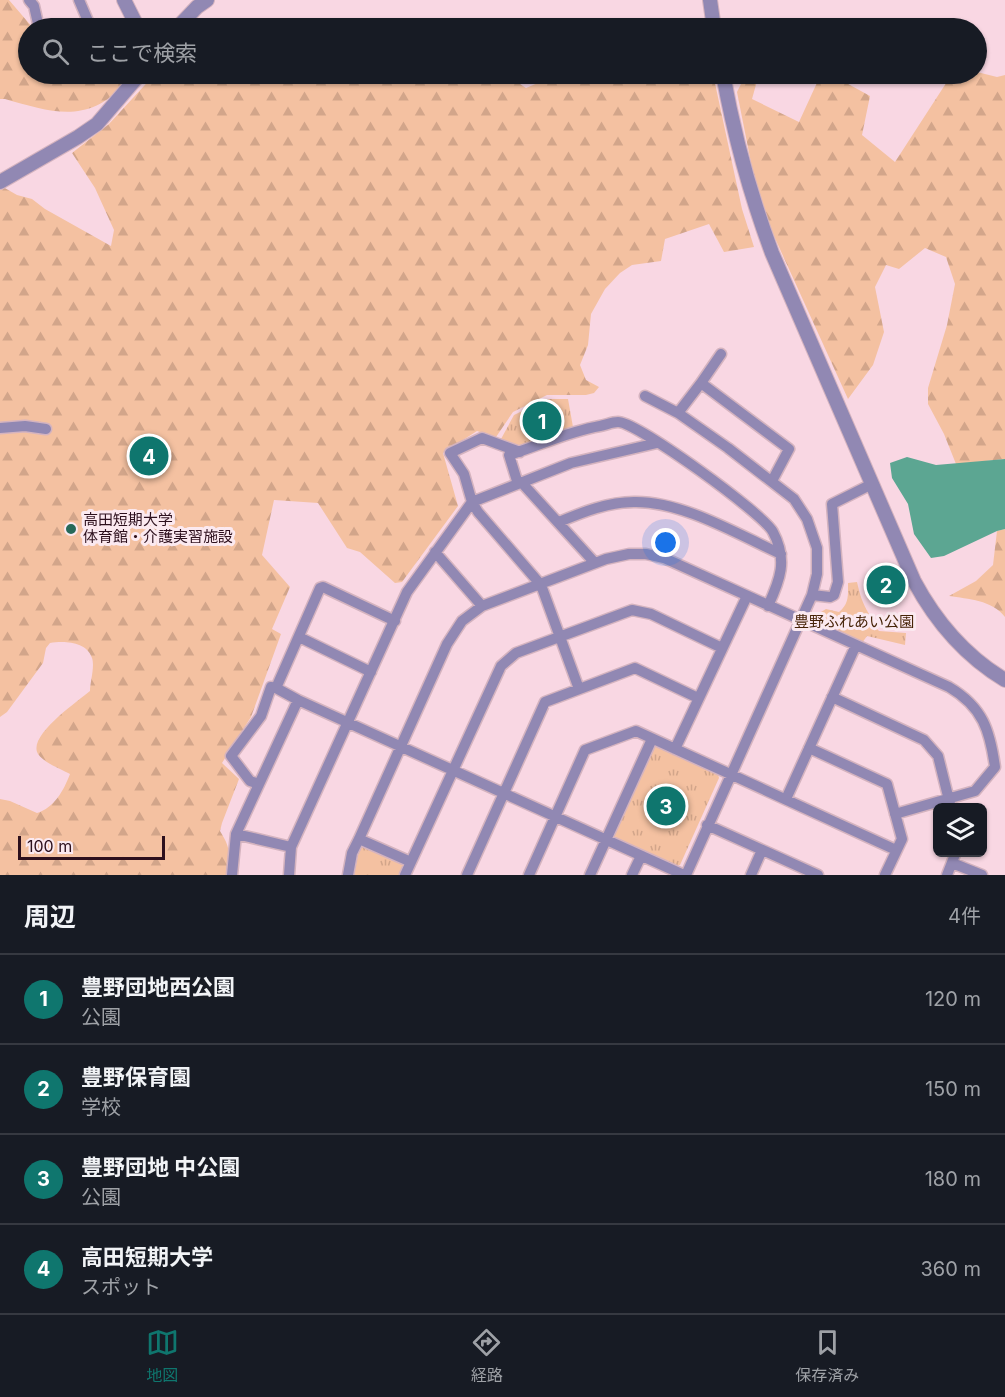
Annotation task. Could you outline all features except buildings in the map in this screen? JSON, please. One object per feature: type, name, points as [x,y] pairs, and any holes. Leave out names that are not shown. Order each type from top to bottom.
[{"type":"street","points":[[29,0],[34,6],[37,18]]},
{"type":"street","points":[[79,0],[87,18]]},
{"type":"street","points":[[124,0],[133,18]]},
{"type":"street","points":[[187,18],[207,0]]},
{"type":"street","points":[[710,0],[713,18]]},
{"type":"street","points":[[0,182],[97,124],[132,84]]},
{"type":"street","points":[[725,84],[738,147],[760,219],[793,303],[914,581],[925,601],[949,634],[972,656],[1005,680]]},
{"type":"street","points":[[678,413],[721,354]]},
{"type":"street","points":[[701,383],[789,449],[772,481]]},
{"type":"street","points":[[259,784],[250,782],[231,756],[261,716],[271,687],[685,875],[812,596],[817,574],[817,548],[813,534],[794,499],[678,413],[645,396]]},
{"type":"street","points":[[595,563],[520,483],[509,455],[574,430],[620,422],[679,455],[766,522],[774,532],[781,554],[780,580],[768,606]]},
{"type":"street","points":[[0,428],[25,426],[46,429]]},
{"type":"street","points":[[520,452],[482,438],[450,453],[464,474],[471,502],[541,585],[579,689]]},
{"type":"street","points":[[289,875],[291,847],[407,592],[471,502],[571,463],[657,443]]},
{"type":"street","points":[[812,596],[830,597],[834,595],[838,582],[832,504],[872,484]]},
{"type":"street","points":[[559,522],[610,505],[650,502],[681,509],[781,554]]},
{"type":"street","points":[[435,552],[482,606]]},
{"type":"street","points":[[348,875],[352,853],[447,644],[462,621],[482,606],[595,563],[629,554],[646,554],[664,558],[958,692],[987,726],[995,767],[975,791],[950,803],[938,756],[924,740],[832,697]]},
{"type":"street","points":[[276,688],[320,588],[323,587],[395,621]]},
{"type":"street","points":[[675,749],[747,596]]},
{"type":"street","points":[[405,875],[501,666],[516,653],[632,610],[641,611],[722,648]]},
{"type":"street","points":[[299,637],[371,672]]},
{"type":"street","points":[[786,799],[856,645]]},
{"type":"street","points":[[467,875],[545,702],[635,668],[698,698]]},
{"type":"street","points":[[232,875],[236,834],[298,700]]},
{"type":"street","points":[[529,875],[585,750],[636,731],[896,850]]},
{"type":"street","points":[[590,875],[652,739]]},
{"type":"street","points":[[809,748],[887,784],[902,839],[885,875]]},
{"type":"street","points":[[895,814],[933,806]]},
{"type":"street","points":[[707,825],[818,875]]},
{"type":"street","points":[[236,834],[291,847]]},
{"type":"street","points":[[359,839],[411,862]]},
{"type":"street","points":[[751,875],[762,850]]},
{"type":"street","points":[[632,875],[641,856]]},
{"type":"street","points":[[947,875],[954,858],[982,875]]},
{"type":"green space","points":[[0,0],[9,0],[24,18],[18,18],[18,84],[124,84],[97,105],[68,112],[53,111],[0,99]]},
{"type":"green space","points":[[987,74],[997,77],[1005,75],[1005,459],[956,464],[944,434],[928,404],[928,388],[947,325],[955,284],[946,257],[925,248],[899,269],[886,265],[875,287],[884,332],[873,365],[848,399],[759,203],[737,92],[741,84],[756,84],[752,99],[799,122],[816,84],[848,84],[870,96],[862,135],[895,162],[946,84],[987,84]]},
{"type":"green space","points":[[146,84],[520,84],[526,88],[535,84],[715,84],[742,209],[754,247],[724,252],[709,224],[665,239],[661,261],[632,265],[620,273],[605,289],[591,314],[588,345],[580,365],[586,380],[599,387],[594,393],[586,395],[547,395],[513,412],[496,437],[477,431],[443,453],[458,506],[402,582],[395,583],[360,552],[347,548],[318,503],[274,500],[262,555],[290,587],[272,629],[281,634],[251,717],[222,763],[239,779],[220,831],[229,852],[227,875],[0,875],[0,799],[37,813],[43,811],[58,798],[70,774],[44,760],[38,754],[37,747],[46,729],[90,691],[93,666],[89,652],[80,645],[68,642],[50,643],[46,648],[43,663],[7,712],[0,717],[0,189],[3,187],[17,195],[32,199],[45,209],[111,246],[114,230],[95,188],[72,153],[109,124]]},
{"type":"green space","points":[[547,399],[568,399],[573,427],[527,446],[519,446],[501,439],[514,415]]},
{"type":"green space","points":[[1005,529],[1005,617],[1000,611],[987,604],[972,599],[949,596],[976,581],[993,565],[997,531]]},
{"type":"green space","name":"豊野ふれあい公園","points":[[857,582],[860,595],[877,629],[906,633],[905,645],[867,636],[862,643],[820,624],[818,619],[821,612],[826,609],[839,612],[846,603],[848,583]]},
{"type":"green space","points":[[657,745],[718,774],[719,778],[680,865],[675,866],[615,839],[613,835],[652,747]]},
{"type":"green space","points":[[363,844],[406,863],[400,875],[354,875]]},
{"type":"shaded area","points":[[907,457],[936,465],[1005,459],[1005,529],[944,556],[931,558],[914,534],[908,504],[892,478],[890,463]]},
{"type":"place","name":"豊野団地西公園","points":[[542,421]]},
{"type":"place","name":"高田短期大学","points":[[149,456]]},
{"type":"place","name":"高田短期大学 体育館・介護実習施設","points":[[71,529]]},
{"type":"place","name":"豊野保育園","points":[[886,585]]},
{"type":"place","name":"豊野団地 中公園","points":[[666,806]]}]
